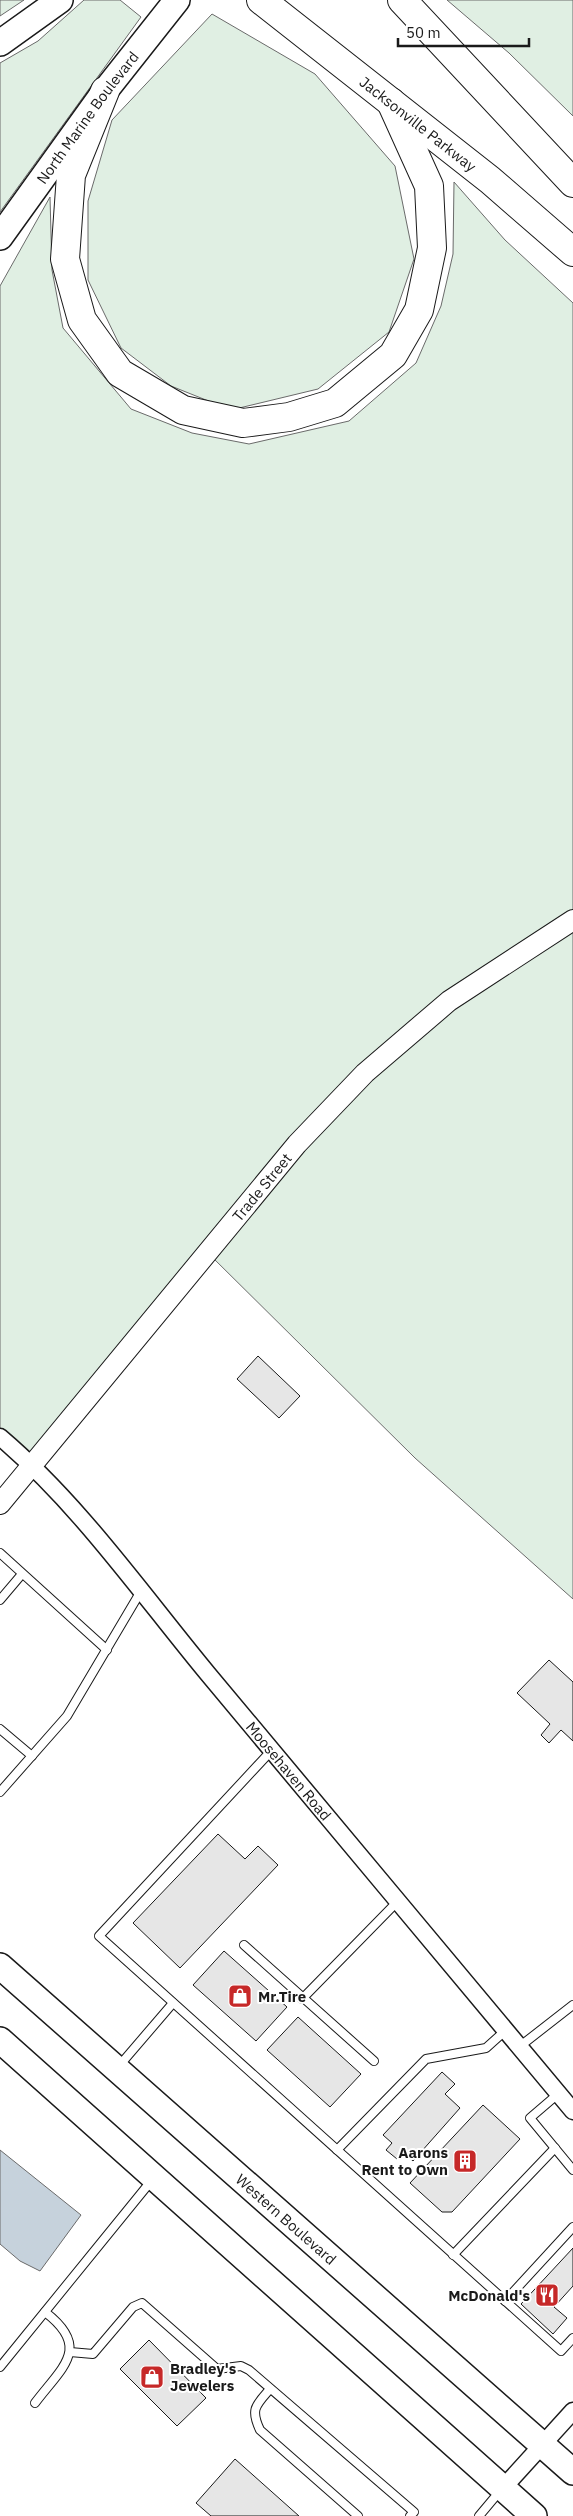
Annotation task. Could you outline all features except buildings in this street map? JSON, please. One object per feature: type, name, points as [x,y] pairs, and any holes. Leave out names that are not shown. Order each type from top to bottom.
[{"type":"highway","points":[[402,0],[573,183]]},
{"type":"highway","name":"Jacksonville Parkway","points":[[263,1],[490,180],[573,252]]},
{"type":"highway","points":[[105,91],[71,175],[65,259],[82,320],[120,373],[183,410],[243,423],[289,417],[335,404],[392,355],[419,310],[432,248],[428,186],[392,102]]},
{"type":"main road","points":[[0,43],[41,16],[60,0]]},
{"type":"main road","name":"North Marine Boulevard","points":[[0,237],[105,91],[170,5]]},
{"type":"main road","name":"Western Boulevard","points":[[0,1966],[573,2472]]},
{"type":"main road","points":[[0,2040],[534,2516]]},
{"type":"street","name":"Trade Street","points":[[0,1504],[297,1144],[365,1073],[449,1002],[573,920]]},
{"type":"street","name":"Moosehaven Road","points":[[0,1437],[32,1464],[79,1515],[573,2111]]},
{"type":"street","points":[[503,2488],[573,2411]]},
{"type":"lane","points":[[0,1553],[107,1650]]},
{"type":"lane","points":[[0,1600],[22,1574]]},
{"type":"lane","points":[[0,1792],[67,1716],[141,1591]]},
{"type":"lane","points":[[0,1729],[32,1756]]},
{"type":"lane","points":[[272,1750],[99,1936],[561,2351],[573,2338]]},
{"type":"lane","points":[[302,1998],[398,1902]]},
{"type":"lane","points":[[244,1945],[374,2060]]},
{"type":"lane","points":[[117,2069],[173,2003]]},
{"type":"lane","points":[[519,2046],[573,2005]]},
{"type":"lane","points":[[337,2150],[426,2059],[486,2048],[506,2030]]},
{"type":"lane","points":[[559,2094],[530,2118],[573,2170]]},
{"type":"lane","points":[[453,2254],[555,2148]]},
{"type":"lane","points":[[0,2366],[155,2177]]},
{"type":"lane","points":[[505,2301],[573,2227]]},
{"type":"lane","points":[[70,2352],[93,2354],[133,2307],[142,2303],[217,2369],[241,2366],[249,2370],[414,2512],[410,2516]]},
{"type":"lane","points":[[35,2403],[70,2358],[70,2339],[62,2325],[45,2312]]},
{"type":"lane","points":[[270,2389],[255,2406],[254,2417],[260,2430],[358,2516]]},
{"type":"lane","points":[[479,2516],[503,2488]]},
{"type":"green space","points":[[0,0],[24,0],[0,16]]},
{"type":"green space","points":[[84,0],[120,0],[141,17],[0,212],[0,63],[38,41]]},
{"type":"green space","points":[[447,0],[573,0],[573,116],[509,53]]},
{"type":"green space","points":[[212,14],[315,74],[395,166],[414,259],[389,332],[318,389],[231,410],[171,386],[121,348],[88,280],[88,201],[112,120]]},
{"type":"green space","points":[[454,182],[505,240],[573,303],[573,1599],[415,1458],[207,1252],[31,1464],[0,1437],[0,286],[50,197],[52,270],[63,328],[131,409],[192,433],[249,444],[349,421],[416,363],[441,306],[453,254]]},
{"type":"shaded area","points":[[0,2150],[81,2215],[40,2271],[20,2261],[0,2244]]},
{"type":"place","name":"Mr.Tire","points":[[240,1996]]},
{"type":"place","name":"Aarons Rent to Own","points":[[465,2161]]},
{"type":"place","name":"McDonald's","points":[[547,2295]]},
{"type":"place","name":"Bradley's Jewelers","points":[[152,2377]]}]
